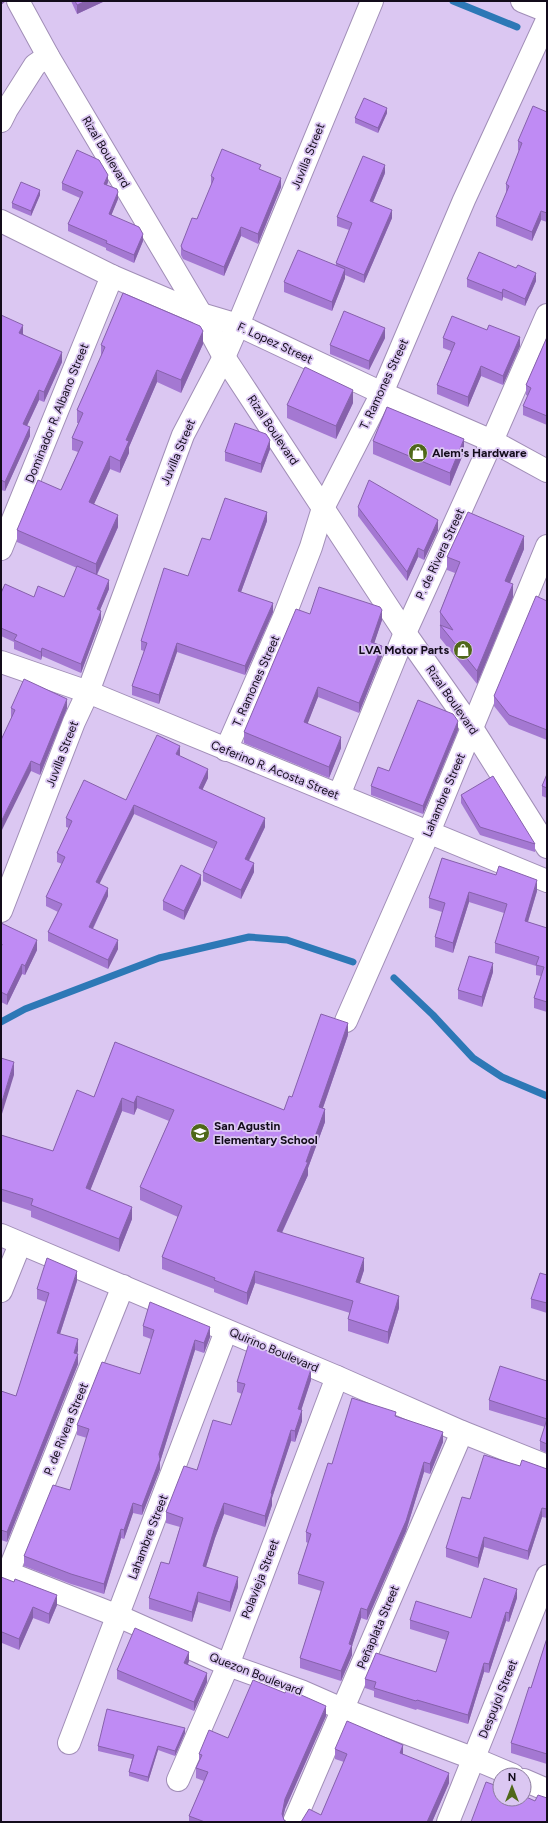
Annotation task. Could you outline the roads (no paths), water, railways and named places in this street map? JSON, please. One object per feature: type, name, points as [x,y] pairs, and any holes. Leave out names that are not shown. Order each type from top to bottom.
[{"type":"main road","name":"Rizal Boulevard","points":[[18,1],[48,56],[201,314],[224,357],[405,632],[472,728],[547,847]]},
{"type":"main road","name":"Juvilla Street","points":[[1,911],[74,722],[88,692],[183,435],[224,357],[238,325],[372,1]]},
{"type":"main road","points":[[522,1],[547,11]]},
{"type":"main road","name":"T. Ramones Street","points":[[226,750],[284,617],[311,547],[323,508],[382,393],[464,200],[547,20]]},
{"type":"main road","points":[[1,120],[35,65],[48,56]]},
{"type":"main road","name":"F. Lopez Street","points":[[1,221],[112,276],[201,314],[238,325],[382,393],[492,441],[547,471]]},
{"type":"main road","name":"Dominador R. Albano Street","points":[[1,549],[112,276]]},
{"type":"main road","name":"P. de Rivera Street","points":[[338,795],[405,632],[492,441],[547,315]]},
{"type":"main road","name":"Lahambre Street","points":[[346,1021],[429,832],[547,546]]},
{"type":"main road","name":"Ceferino R. Acosta Street","points":[[1,662],[88,692],[547,881]]},
{"type":"main road","points":[[1,1291],[11,1240]]},
{"type":"main road","name":"Quirino Boulevard","points":[[11,1240],[124,1286],[226,1331],[337,1376],[462,1432],[547,1466]]},
{"type":"main road","name":"P. de Rivera Street","points":[[4,1571],[124,1286]]},
{"type":"main road","name":"Lahambre Street","points":[[69,1743],[226,1331]]},
{"type":"main road","name":"Polavieja Street","points":[[178,1780],[228,1665],[337,1376]]},
{"type":"main road","name":"Peñaplata Street","points":[[294,1822],[462,1432]]},
{"type":"main road","name":"Quezon Boulevard","points":[[4,1571],[118,1616],[228,1665],[301,1691],[342,1709],[494,1767]]},
{"type":"main road","name":"Despujol Street","points":[[448,1822],[475,1759],[547,1576]]},
{"type":"main road","points":[[532,1783],[547,1790]]},
{"type":"waterway","points":[[453,1],[517,27]]},
{"type":"waterway","points":[[1,1022],[25,1009],[159,958],[249,937],[287,940],[353,962]]},
{"type":"waterway","points":[[394,978],[433,1015],[473,1058],[502,1077],[547,1096]]},
{"type":"place","name":"Alem's Hardware","points":[[418,453]]},
{"type":"place","name":"LVA Motor Parts","points":[[463,650]]},
{"type":"place","name":"San Agustin Elementary School","points":[[200,1133]]}]
